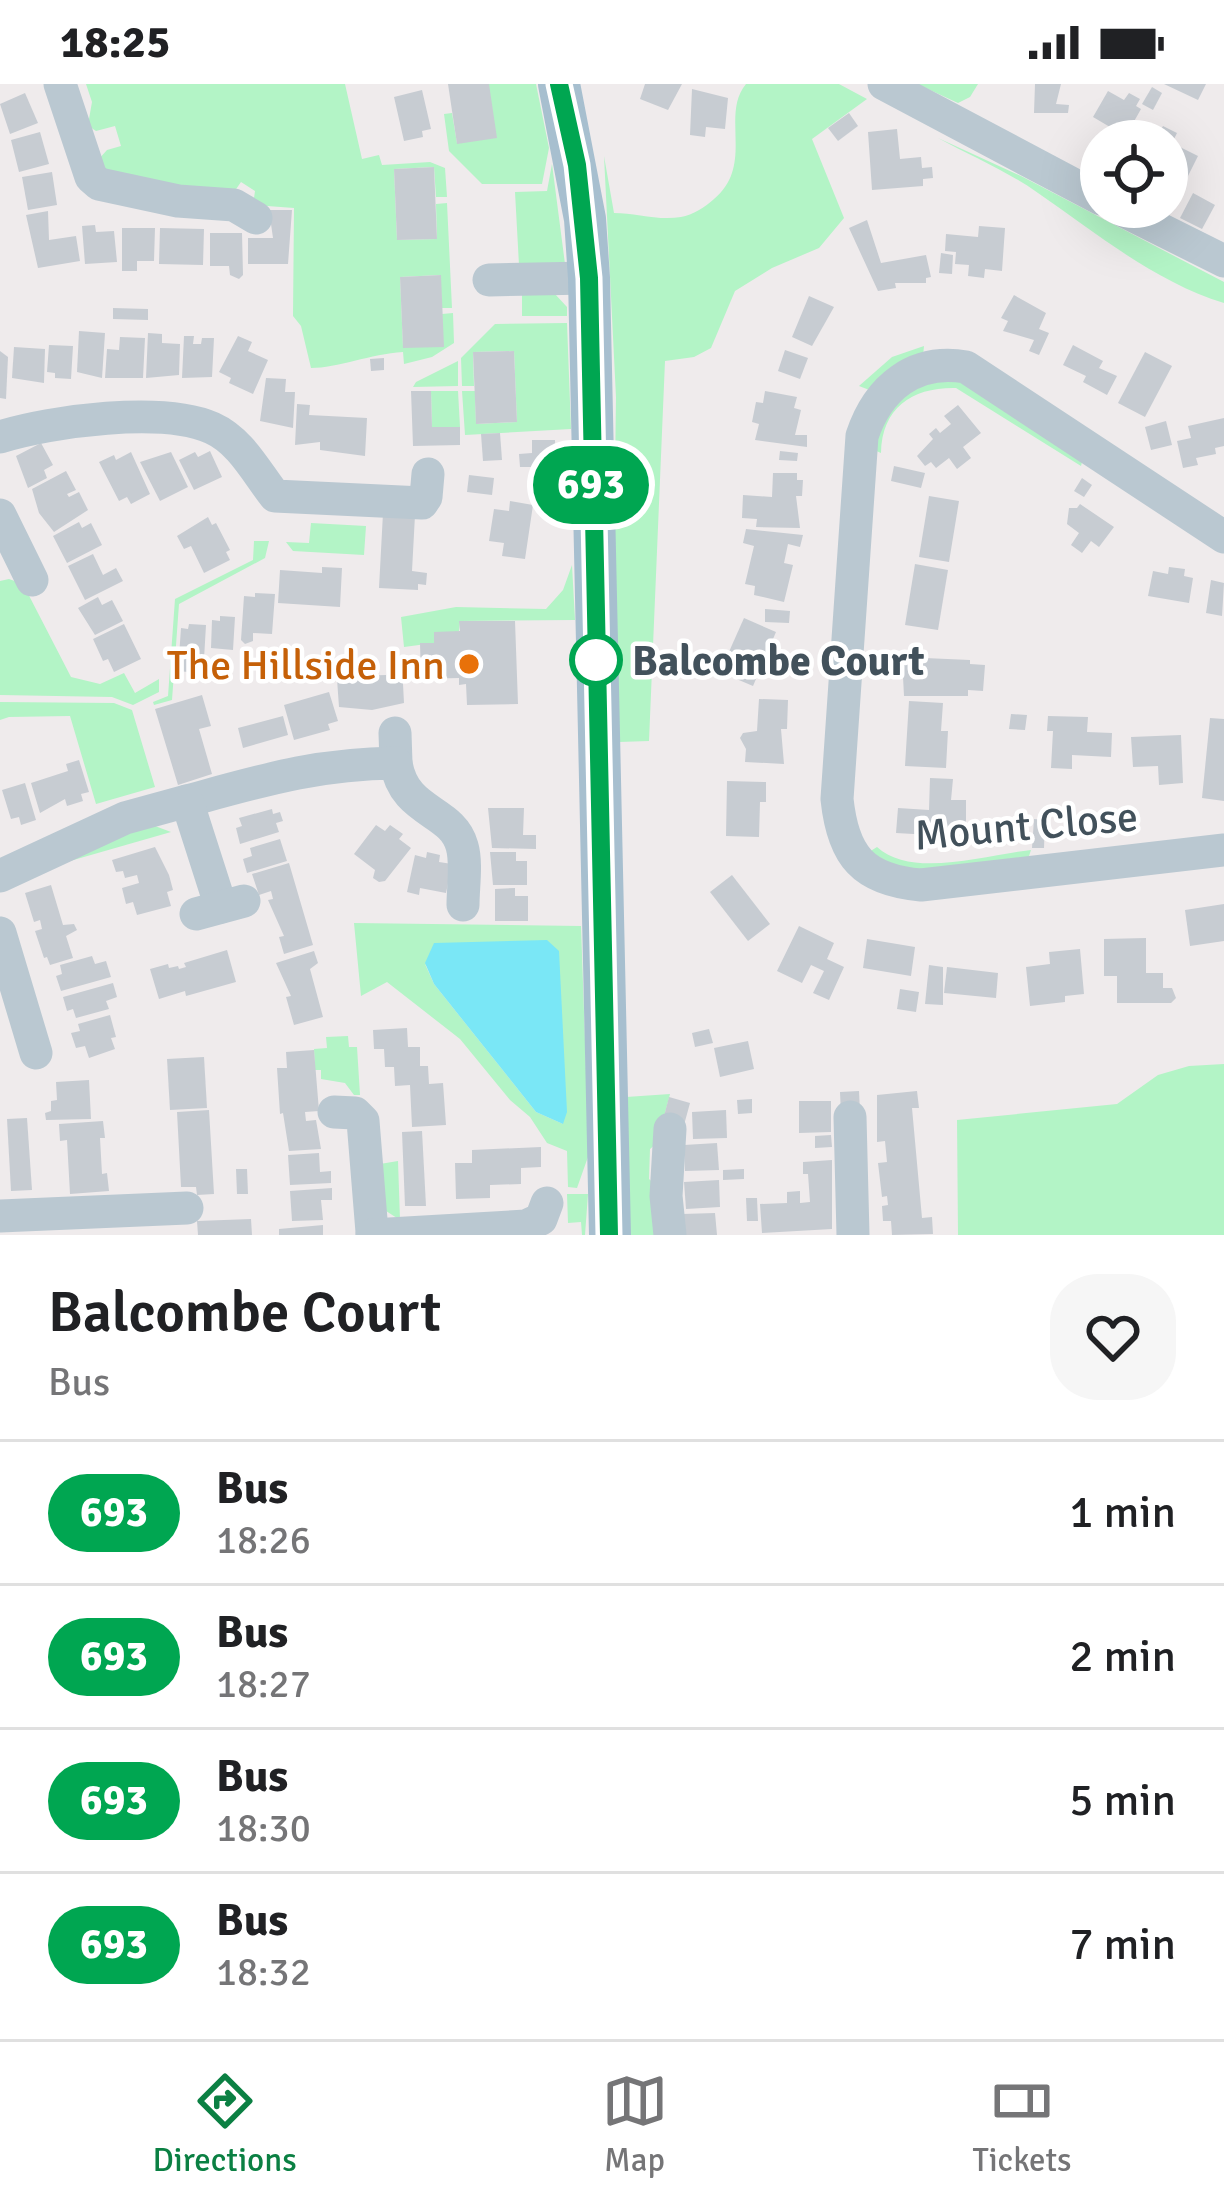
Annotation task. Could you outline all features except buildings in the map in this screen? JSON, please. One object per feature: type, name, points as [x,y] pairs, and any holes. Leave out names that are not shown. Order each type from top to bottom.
[{"type":"main road","points":[[559,84],[577,165],[589,278],[610,1235]]},
{"type":"street","points":[[61,84],[91,177],[99,184],[178,201],[234,205],[256,218]]},
{"type":"street","points":[[884,84],[1080,189]]},
{"type":"street","points":[[1158,228],[1224,261]]},
{"type":"street","points":[[489,280],[589,278]]},
{"type":"street","name":"Mount Close","points":[[1224,537],[966,367],[929,366],[900,380],[875,404],[862,436],[837,799],[840,825],[856,861],[903,883],[921,885],[1224,850]]},
{"type":"street","points":[[0,437],[66,421],[184,420],[213,428],[229,439],[275,496],[422,503],[428,474]]},
{"type":"street","points":[[0,515],[32,580]]},
{"type":"street","points":[[0,876],[125,818],[396,748],[406,794],[461,842],[463,905]]},
{"type":"street","points":[[187,801],[220,908]]},
{"type":"street","points":[[0,933],[36,1053]]},
{"type":"street","points":[[334,1112],[355,1113],[363,1121],[372,1234],[526,1226],[541,1219],[547,1203]]},
{"type":"street","points":[[850,1117],[853,1235]]},
{"type":"street","points":[[670,1129],[666,1196],[670,1235]]},
{"type":"street","points":[[0,1216],[92,1224],[140,1193],[187,1208]]},
{"type":"green space","points":[[86,84],[345,84],[362,159],[379,155],[382,165],[430,162],[445,168],[447,197],[436,197],[434,167],[394,169],[397,240],[437,239],[436,204],[447,203],[452,308],[442,308],[440,275],[400,277],[403,347],[443,346],[442,314],[453,313],[454,343],[432,357],[404,364],[403,352],[311,368],[301,326],[293,316],[294,208],[253,205],[255,191],[241,182],[232,195],[108,175],[98,160],[107,150],[121,146],[115,126],[96,131],[84,123],[92,102]]},
{"type":"green space","points":[[489,84],[536,84],[549,148],[542,184],[482,184],[449,151],[444,114],[452,113],[457,143]]},
{"type":"green space","points":[[746,84],[839,84],[867,99],[812,139],[844,218],[819,248],[772,268],[735,291],[711,348],[694,357],[665,361],[649,741],[619,742],[611,777],[616,397],[604,156],[614,213],[664,218],[694,213],[714,199],[733,171],[736,110]]},
{"type":"green space","points":[[917,84],[978,84],[970,97],[958,103]]},
{"type":"green space","points":[[938,138],[1080,207],[1080,223],[1026,185]]},
{"type":"green space","points":[[552,164],[565,264],[519,265],[515,192],[547,191]]},
{"type":"green space","points":[[1087,228],[1121,228],[1224,282],[1224,303],[1174,283]]},
{"type":"green space","points":[[554,293],[567,307],[567,316],[522,316],[522,295]]},
{"type":"green space","points":[[567,323],[571,429],[465,435],[462,391],[475,391],[476,424],[517,422],[514,351],[473,352],[474,386],[462,386],[461,358],[495,324]]},
{"type":"green space","points":[[924,346],[923,356],[872,391],[859,386],[892,357]]},
{"type":"green space","points":[[458,361],[458,386],[413,387],[416,382]]},
{"type":"green space","points":[[956,374],[1084,454],[1081,466],[956,388],[926,391],[903,403],[887,423],[881,453],[874,450],[880,417],[888,406],[911,390]]},
{"type":"green space","points":[[431,391],[458,391],[460,427],[432,427]]},
{"type":"green space","points":[[311,523],[366,526],[364,555],[293,551],[286,542],[309,543]]},
{"type":"green space","points":[[254,541],[269,541],[265,558],[179,604],[172,700],[154,705],[168,696],[175,599],[253,560]]},
{"type":"green space","points":[[572,565],[575,620],[460,621],[459,631],[434,643],[404,647],[401,617],[456,607],[546,609],[563,590]]},
{"type":"green space","points":[[0,581],[23,584],[71,677],[100,684],[124,673],[135,693],[159,679],[159,692],[133,705],[112,697],[0,695]]},
{"type":"green space","points":[[0,702],[114,703],[132,710],[155,787],[96,804],[70,716],[0,720]]},
{"type":"green space","points":[[155,826],[171,832],[63,863],[102,840]]},
{"type":"green space","points":[[877,847],[892,857],[929,863],[1031,850],[1027,862],[908,873],[869,852]]},
{"type":"green space","points":[[354,923],[581,926],[589,1154],[577,1188],[568,1187],[567,1151],[547,1143],[530,1117],[460,1039],[387,982],[361,996]],"holes":[[[425,964],[563,1124],[536,1112],[434,984]]]},
{"type":"green space","points":[[348,1036],[349,1047],[357,1047],[360,1095],[354,1095],[345,1083],[321,1079],[321,1070],[315,1070],[314,1049],[327,1048],[326,1037]]},
{"type":"green space","points":[[1224,1064],[1224,1235],[958,1235],[957,1120],[1117,1104],[1158,1075],[1189,1066]]},
{"type":"green space","points":[[670,1094],[657,1143],[650,1149],[649,1179],[657,1186],[661,1235],[630,1235],[626,1097]]},
{"type":"green space","points":[[398,1161],[400,1220],[383,1209],[380,1164]]},
{"type":"green space","points":[[567,1194],[588,1194],[585,1235],[581,1222],[568,1223]]},
{"type":"water","points":[[547,940],[559,951],[567,1112],[563,1124],[536,1112],[434,984],[425,963],[434,943]]},
{"type":"bus line","name":"693","points":[[559,84],[577,165],[589,278],[609,1235]]},
{"type":"place","name":"Balcombe Court","points":[[596,660]]},
{"type":"place","name":"The Hillside Inn","points":[[469,664]]}]
